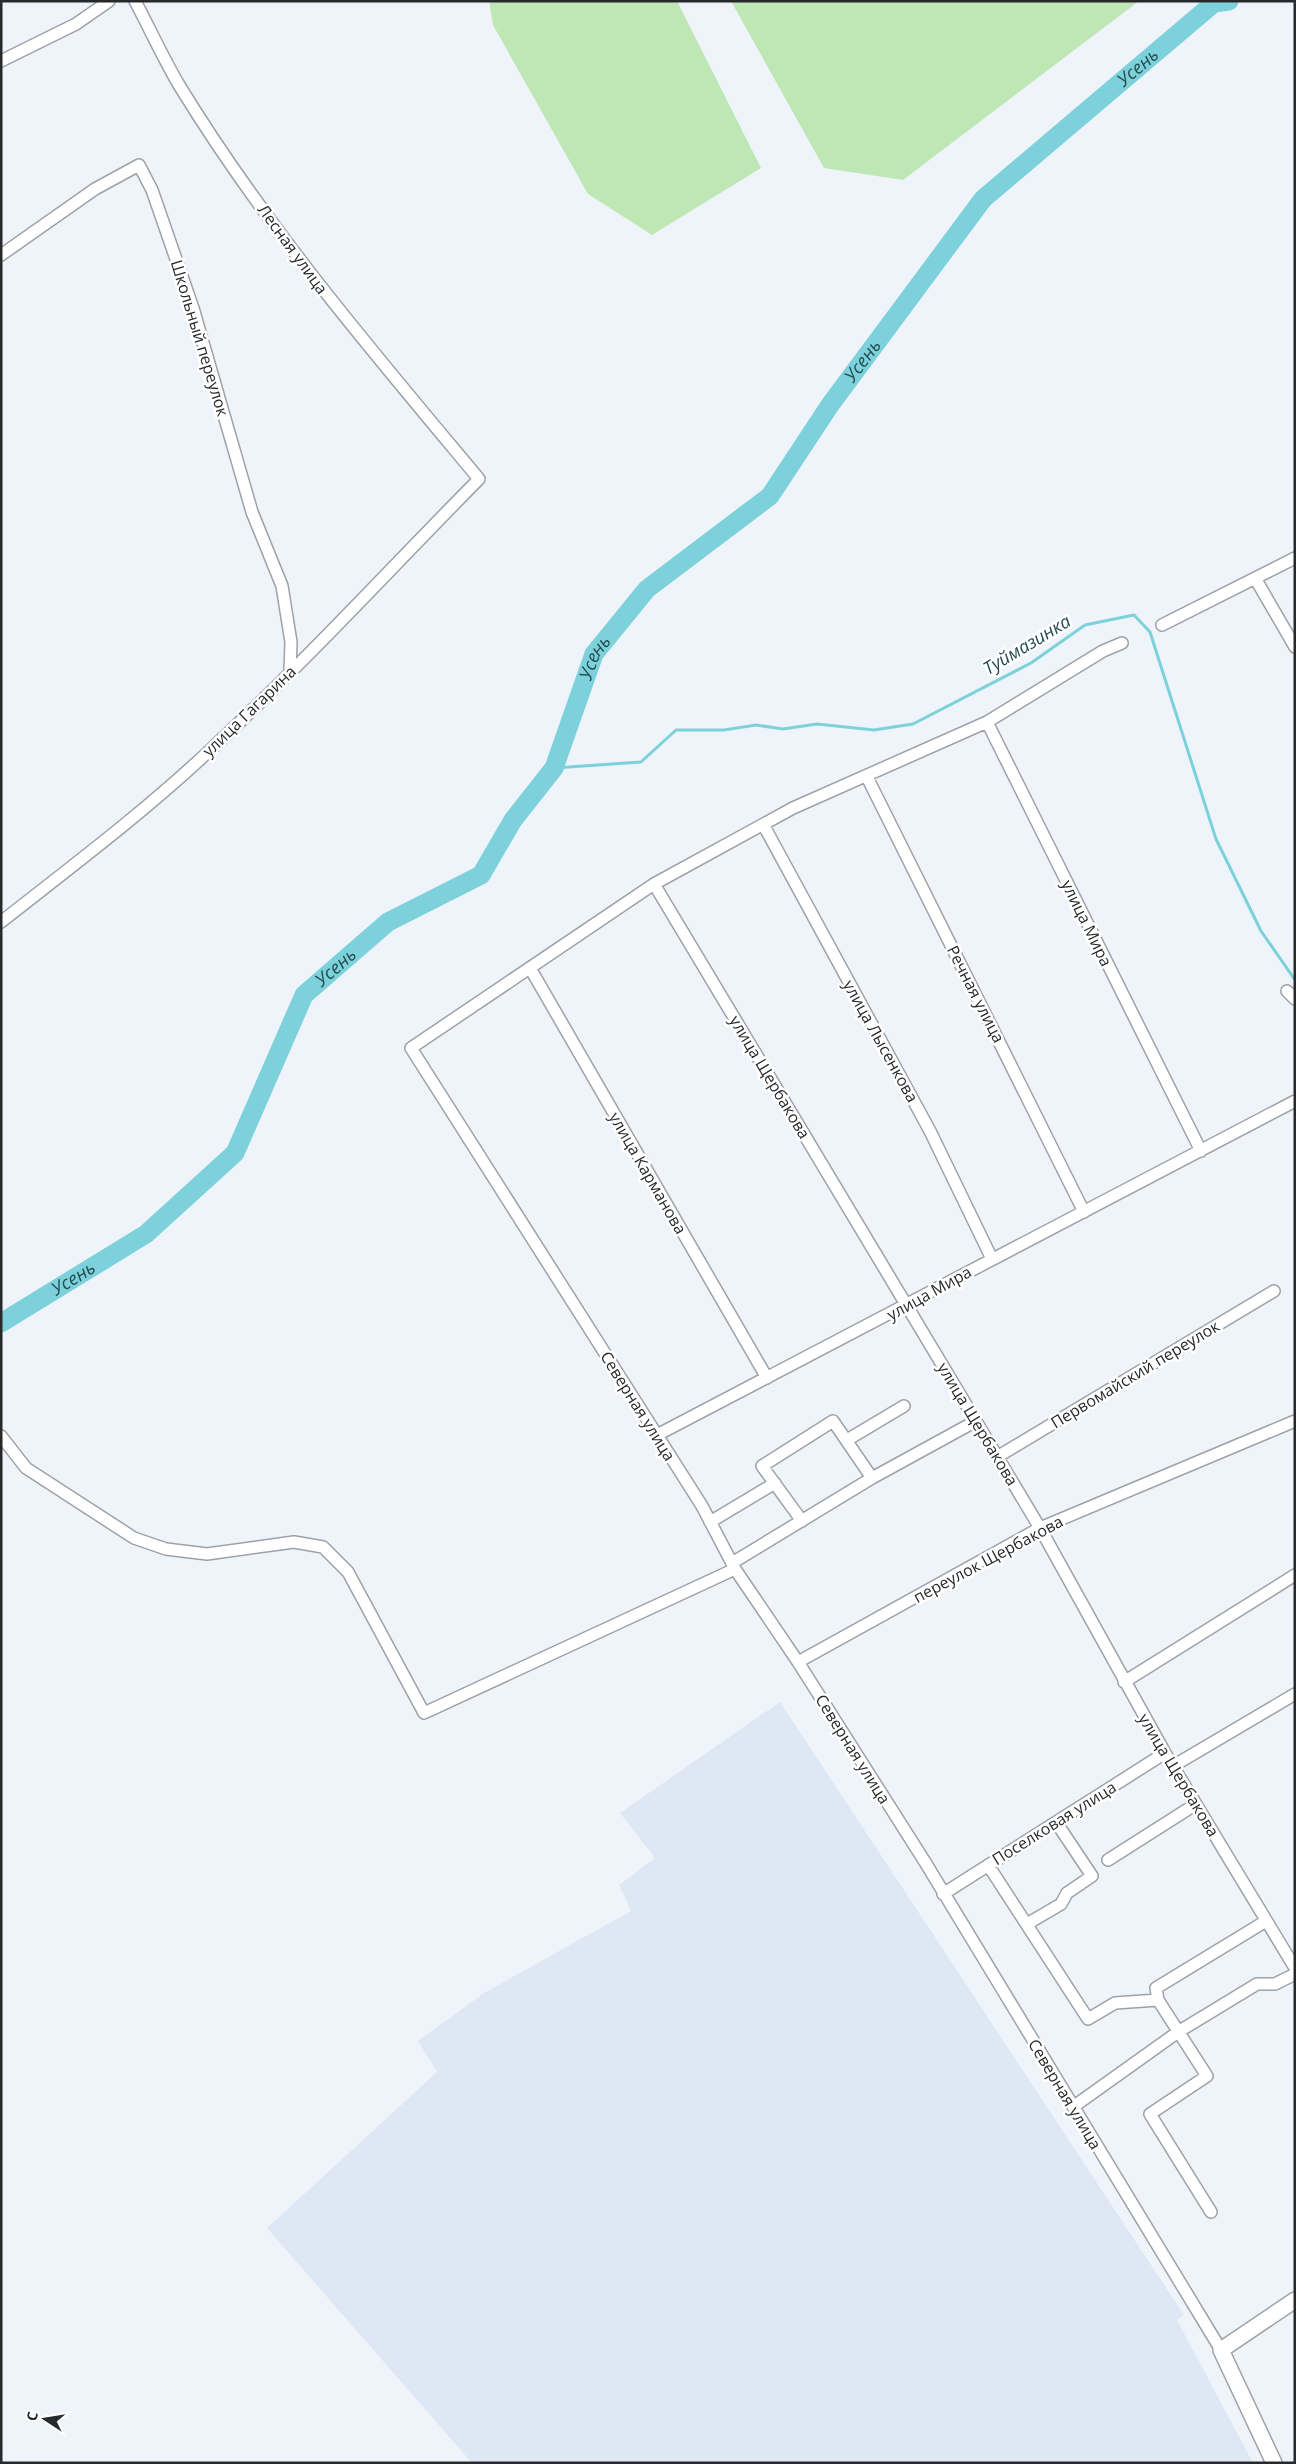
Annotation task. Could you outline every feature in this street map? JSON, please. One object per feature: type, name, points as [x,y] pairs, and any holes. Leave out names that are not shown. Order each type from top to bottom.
[{"type":"street","points":[[1,61],[76,24],[109,1]]},
{"type":"street","name":"Лесная улица","points":[[135,1],[179,84],[280,233],[349,323],[479,478]]},
{"type":"street","name":"Школьный переулок","points":[[1,254],[95,188],[139,165],[152,190],[193,308],[252,512],[282,586],[291,642],[290,672]]},
{"type":"street","name":"улица Гагарина","points":[[1,922],[111,835],[207,752],[290,672],[479,478]]},
{"type":"street","points":[[1162,625],[1295,558]]},
{"type":"street","points":[[1256,578],[1295,647]]},
{"type":"street","points":[[530,968],[654,884],[764,826],[793,808],[867,777],[987,722],[1103,651],[1122,643]]},
{"type":"street","name":"улица Мира","points":[[987,722],[1201,1151]]},
{"type":"street","name":"Речная улица","points":[[867,777],[1084,1212]]},
{"type":"street","name":"улица Лысенкова","points":[[764,826],[930,1131],[992,1259]]},
{"type":"street","name":"улица Щербакова","points":[[654,884],[1040,1528],[1124,1682],[1295,1968]]},
{"type":"street","name":"Северная улица","points":[[530,968],[411,1048],[657,1435],[710,1522],[734,1566],[798,1662],[1073,2107],[1221,2350],[1274,2463]]},
{"type":"street","name":"улица Карманова","points":[[530,968],[767,1378]]},
{"type":"street","name":"улица Мира","points":[[657,1435],[907,1306],[992,1259],[1295,1101]]},
{"type":"street","name":"Первомайский переулок","points":[[997,1456],[1274,1290]]},
{"type":"street","points":[[846,1440],[904,1406]]},
{"type":"street","points":[[802,1522],[762,1466],[833,1420],[872,1478]]},
{"type":"street","points":[[1,1436],[26,1468],[134,1538],[166,1549],[207,1554],[294,1542],[323,1547],[348,1572],[424,1713],[734,1566],[872,1478],[976,1421]]},
{"type":"street","name":"переулок Щербакова","points":[[798,1662],[1040,1528],[1295,1421]]},
{"type":"street","points":[[710,1522],[775,1483]]},
{"type":"street","points":[[1124,1682],[1295,1576]]},
{"type":"street","points":[[1173,1766],[1295,1694]]},
{"type":"street","name":"Поселковая улица","points":[[943,1894],[1165,1752]]},
{"type":"street","points":[[1108,1860],[1196,1804]]},
{"type":"street","points":[[1027,1924],[1061,1904],[1067,1893],[1092,1876],[1056,1822]]},
{"type":"street","points":[[988,1865],[1088,2019],[1115,2004],[1158,2000]]},
{"type":"street","points":[[1211,2212],[1150,2114],[1207,2076],[1158,2000],[1156,1988],[1266,1921]]},
{"type":"street","points":[[1073,2107],[1178,2032],[1257,1984],[1275,1984],[1295,1974]]},
{"type":"street","points":[[1221,2350],[1295,2300]]},
{"type":"shaded area","points":[[780,1702],[1184,2315],[1177,2320],[1253,2463],[472,2463],[267,2228],[437,2072],[418,2041],[484,1993],[631,1911],[619,1885],[655,1858],[620,1813]]},
{"type":"green space","points":[[489,1],[677,1],[761,168],[652,235],[588,194],[493,25]]},
{"type":"green space","points":[[731,1],[1139,1],[903,180],[824,168]]},
{"type":"waterway","name":"Усень","points":[[1,1323],[146,1234],[235,1153],[304,995],[388,922],[481,875],[513,820],[554,768],[594,654],[647,589],[770,496],[830,405],[983,199],[1214,3],[1229,1]]},
{"type":"waterway","name":"Туймазинка","points":[[554,768],[641,762],[676,730],[724,730],[756,725],[783,729],[817,724],[874,730],[913,724],[1031,663],[1085,625],[1134,615],[1150,632],[1216,839],[1261,931],[1295,980]]}]
